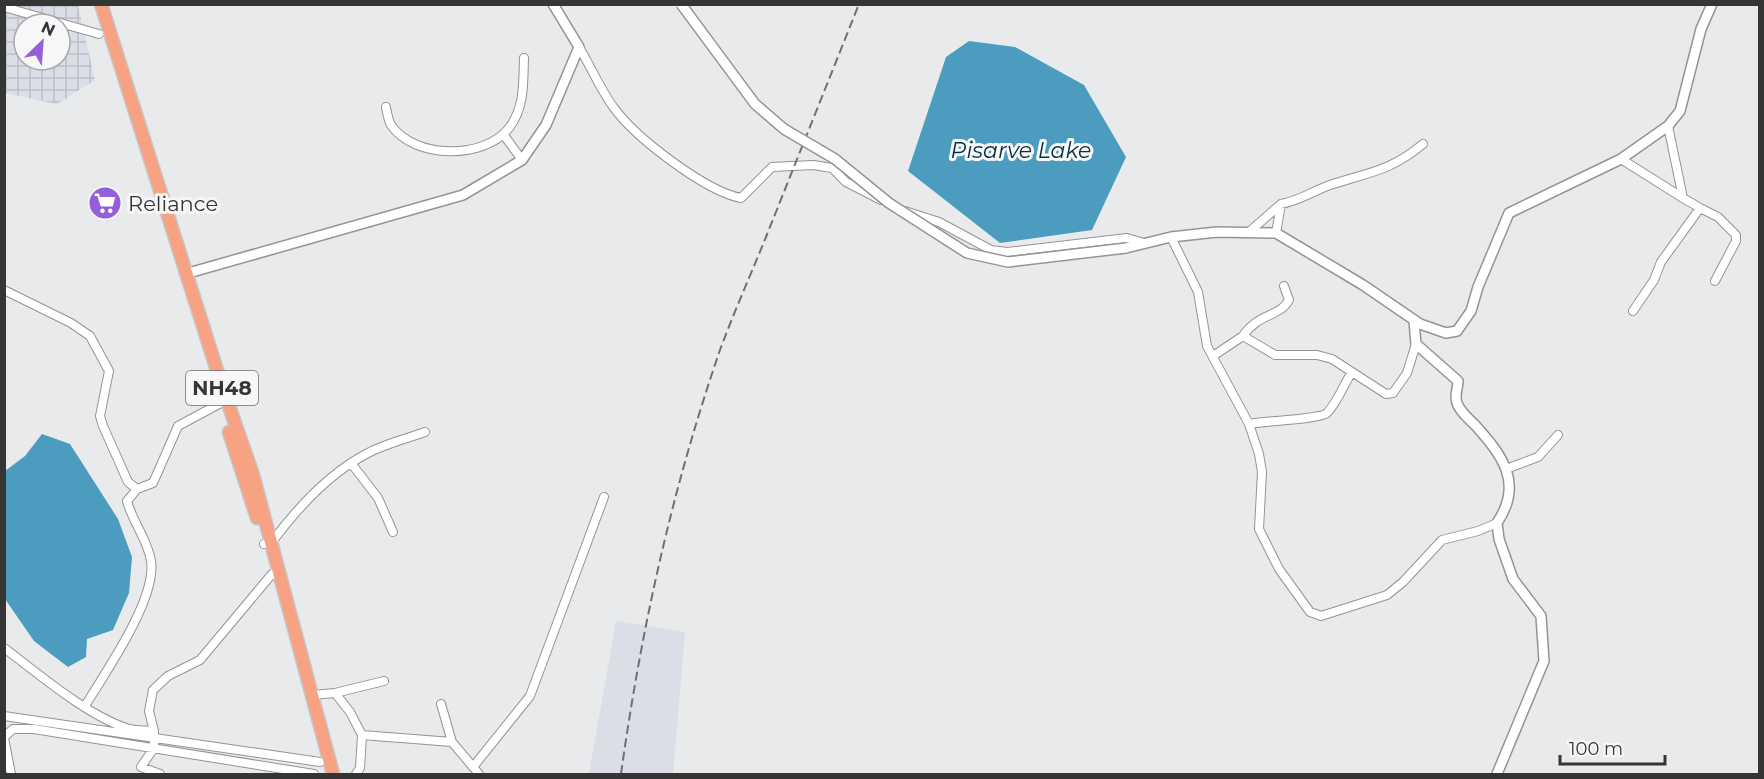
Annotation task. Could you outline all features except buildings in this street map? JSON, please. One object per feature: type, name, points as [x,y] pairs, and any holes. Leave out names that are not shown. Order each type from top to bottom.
[{"type":"highway","name":"NH48","points":[[92,4],[99,34],[219,404],[268,543],[272,574],[312,695],[333,774]]},
{"type":"highway","name":"NH48","points":[[101,4],[185,274],[253,475],[324,774]]},
{"type":"street","points":[[553,4],[613,107],[631,129],[680,167],[729,196],[741,198],[772,167],[813,165],[832,168],[846,182],[900,209],[939,222],[991,250],[1007,252],[1127,238],[1145,244]]},
{"type":"street","points":[[681,4],[755,104],[784,129],[835,159],[889,203],[967,253],[1008,262],[1126,248],[1171,237],[1250,231],[1276,233],[1363,285],[1414,321],[1446,333],[1457,331],[1471,311],[1509,213],[1621,159],[1668,126],[1680,111],[1701,29],[1712,4]]},
{"type":"street","points":[[4,7],[99,34]]},
{"type":"street","points":[[185,274],[463,195],[522,160],[546,125],[579,47]]},
{"type":"street","points":[[386,107],[390,124],[409,141],[435,149],[469,150],[495,142],[510,127],[523,99],[524,58]]},
{"type":"street","points":[[1668,126],[1683,198]]},
{"type":"street","points":[[503,134],[522,160]]},
{"type":"street","points":[[1250,231],[1281,204],[1328,186],[1384,170],[1406,159],[1423,144]]},
{"type":"street","points":[[1621,159],[1718,217],[1736,235],[1736,241],[1715,281]]},
{"type":"street","points":[[1276,233],[1281,204]]},
{"type":"street","points":[[1633,311],[1654,280],[1661,262],[1700,208]]},
{"type":"street","points":[[1171,237],[1198,292],[1203,333],[1249,424],[1259,454],[1262,472],[1259,529],[1279,569],[1299,599],[1317,615],[1387,595],[1403,582],[1442,540],[1478,531],[1497,523],[1504,512],[1508,492],[1504,460],[1457,403],[1458,381],[1416,344]]},
{"type":"street","points":[[1213,356],[1243,336],[1258,319],[1286,306],[1289,300],[1284,286]]},
{"type":"street","points":[[4,290],[71,323],[90,336],[109,371],[100,416],[103,426],[128,482],[137,489]]},
{"type":"street","points":[[1243,336],[1275,355],[1317,355],[1332,359],[1386,394],[1393,393],[1407,373],[1416,344],[1414,321]]},
{"type":"street","points":[[1249,424],[1268,420],[1316,418],[1327,413],[1352,372]]},
{"type":"street","points":[[85,706],[124,642],[149,586],[151,559],[127,501],[137,489],[153,483],[178,426],[219,404]]},
{"type":"street","points":[[268,543],[324,483],[351,463],[370,452],[425,432]]},
{"type":"street","points":[[1506,469],[1538,457],[1558,435]]},
{"type":"street","points":[[351,463],[378,498],[393,532]]},
{"type":"street","points":[[473,767],[530,696],[604,497]]},
{"type":"street","points":[[1497,523],[1513,579],[1541,616],[1544,661],[1497,774]]},
{"type":"street","points":[[160,774],[139,771],[154,748],[154,734],[149,711],[153,690],[168,676],[200,660],[272,574]]},
{"type":"street","points":[[4,648],[66,694],[129,729],[320,762]]},
{"type":"street","points":[[312,695],[335,693],[384,681]]},
{"type":"street","points":[[335,693],[350,712],[362,735],[359,772]]},
{"type":"street","points":[[441,704],[452,742],[479,774]]},
{"type":"street","points":[[4,716],[154,734]]},
{"type":"street","points":[[4,723],[4,737],[11,774]]},
{"type":"street","points":[[4,737],[19,728],[314,774]]},
{"type":"street","points":[[362,735],[452,742]]},
{"type":"shaded area","points":[[5,5],[78,5],[95,80],[57,104],[5,93]]},
{"type":"shaded area","points":[[616,621],[685,632],[673,774],[589,774]]},
{"type":"water","name":"Pisarve Lake","points":[[969,41],[1015,47],[1084,85],[1126,157],[1092,230],[1000,243],[908,171],[946,57]]},
{"type":"water","points":[[42,434],[70,444],[118,519],[132,557],[129,593],[113,630],[87,639],[86,657],[68,667],[34,641],[5,599],[5,471],[25,456]]},
{"type":"railway","points":[[621,774],[648,613],[673,507],[703,402],[725,336],[859,4]]},
{"type":"place","name":"Reliance","points":[[105,203]]}]
